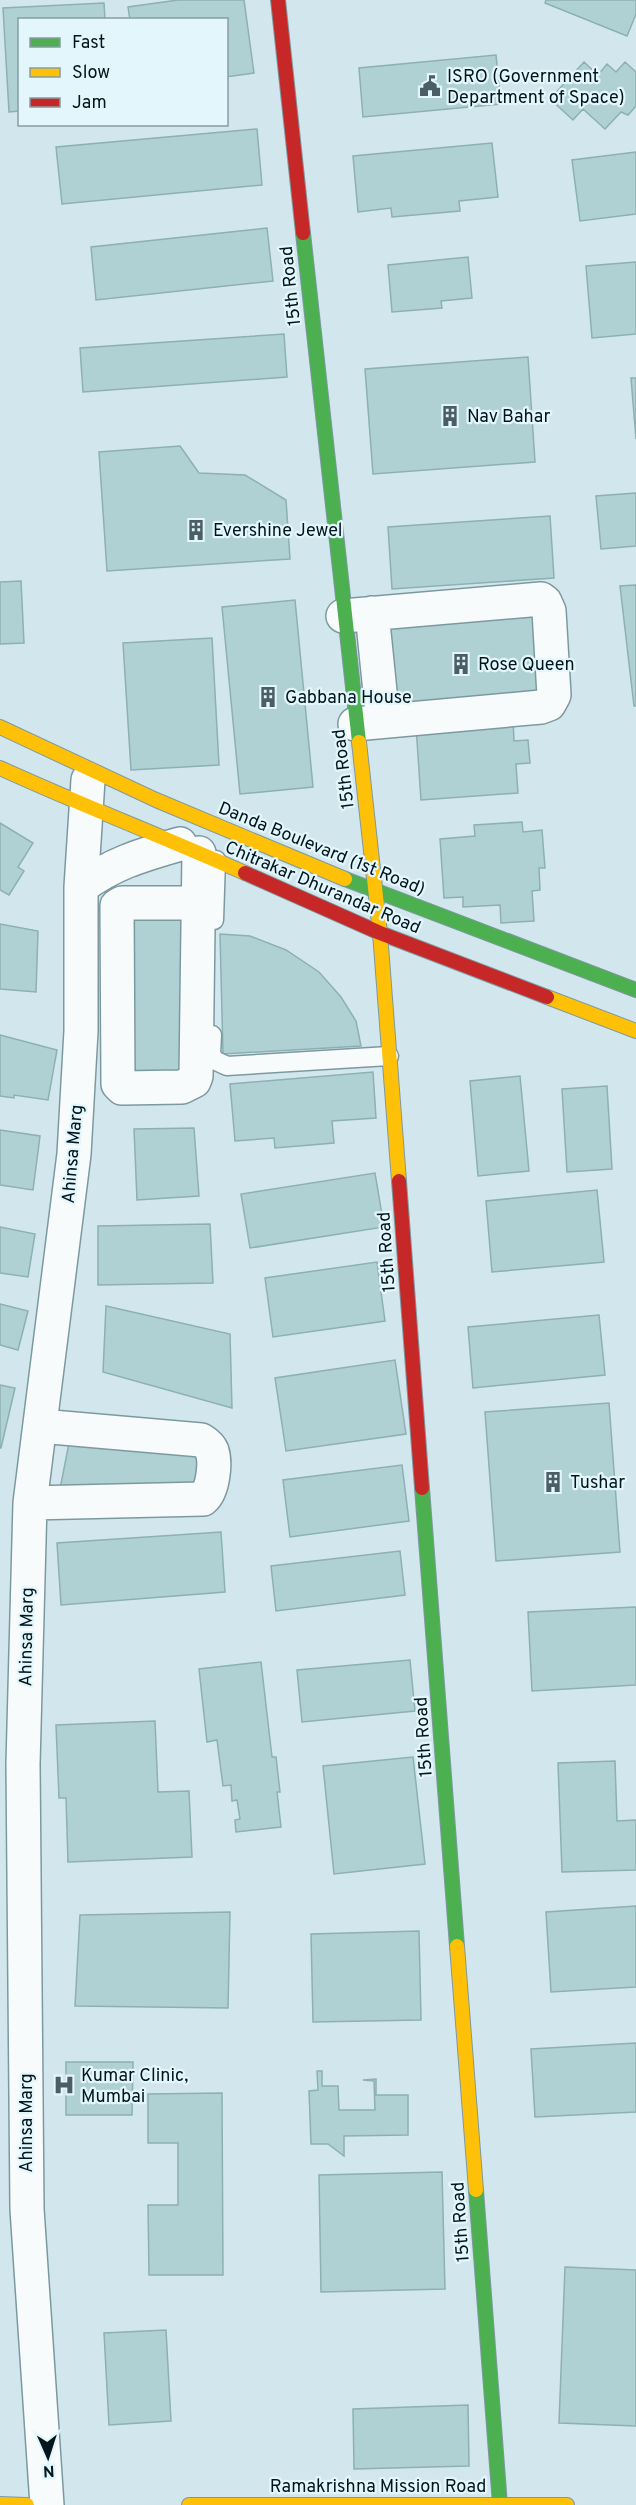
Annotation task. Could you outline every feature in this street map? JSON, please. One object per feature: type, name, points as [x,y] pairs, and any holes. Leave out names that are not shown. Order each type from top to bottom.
[{"type":"street","name":"15th Road","points":[[278,0],[358,615]]},
{"type":"street","points":[[541,599],[549,611],[554,695],[549,704],[541,706],[369,723],[358,615],[541,599]]},
{"type":"street","name":"15th Road","points":[[369,723],[376,891],[500,2504]]},
{"type":"street","name":"Danda Boulevard (1st Road)","points":[[0,727],[89,772],[376,891],[636,990]]},
{"type":"street","name":"Chitrakar Dhurandar Road","points":[[0,768],[86,807],[198,852],[380,933],[636,1030]]},
{"type":"street","name":"Ahinsa Marg","points":[[47,2505],[27,2209],[23,1764],[38,1503],[74,1154],[81,1031],[81,886],[89,772]]},
{"type":"street","points":[[81,886],[103,871],[124,861],[198,852],[198,903],[196,1076],[194,1082],[187,1087],[126,1089],[118,1084],[116,909],[119,903],[198,903]]},
{"type":"street","points":[[81,936],[116,936]]},
{"type":"street","points":[[38,1503],[203,1499],[209,1494],[212,1486],[213,1452],[201,1440],[47,1426]]},
{"type":"street","points":[[0,2504],[27,2505]]},
{"type":"street","name":"Ramakrishna Mission Road","points":[[189,2505],[567,2505]]},
{"type":"lane","points":[[198,852],[211,1053],[214,1060],[227,1066],[389,1056]]},
{"type":"building","points":[[178,0],[244,0],[254,73],[228,77],[228,18],[130,18],[128,7]]},
{"type":"building","points":[[546,0],[636,0],[636,14],[627,36],[545,3]]},
{"type":"building","points":[[104,3],[105,18],[18,18],[18,111],[9,112],[3,8]]},
{"type":"building","name":"ISRO (Government Department of Space)","points":[[496,55],[501,104],[363,117],[359,68]]},
{"type":"building","points":[[584,62],[598,75],[607,64],[616,72],[625,62],[636,72],[636,106],[628,115],[621,112],[605,129],[583,109],[573,120],[550,99]]},
{"type":"building","points":[[257,129],[262,185],[62,204],[56,147]]},
{"type":"building","points":[[492,143],[498,197],[459,201],[460,211],[392,217],[391,208],[358,212],[353,156]]},
{"type":"building","points":[[636,152],[636,214],[580,221],[572,160]]},
{"type":"building","points":[[267,228],[273,281],[96,300],[91,247]]},
{"type":"building","points":[[468,257],[472,298],[441,301],[442,308],[392,312],[388,265]]},
{"type":"building","points":[[636,262],[636,334],[592,338],[586,266]]},
{"type":"building","points":[[284,334],[287,377],[83,392],[80,348]]},
{"type":"building","name":"Nav Bahar","points":[[528,357],[535,462],[373,474],[365,369]]},
{"type":"building","points":[[631,378],[636,378],[636,439]]},
{"type":"building","name":"Evershine Jewel","points":[[180,446],[199,473],[245,475],[286,500],[290,559],[107,571],[99,452]]},
{"type":"building","points":[[636,493],[636,546],[601,549],[596,496]]},
{"type":"building","points":[[550,516],[554,578],[392,589],[388,527]]},
{"type":"building","points":[[21,581],[24,643],[0,644],[0,582]]},
{"type":"building","points":[[636,585],[636,706],[634,706],[620,586]]},
{"type":"building","name":"Gabbana House","points":[[295,600],[313,787],[240,794],[222,607]]},
{"type":"building","name":"Rose Queen","points":[[537,611],[542,699],[387,715],[378,629]]},
{"type":"building","points":[[212,638],[219,765],[131,770],[123,643]]},
{"type":"building","points":[[513,720],[514,741],[528,740],[530,763],[516,764],[518,793],[421,800],[416,726]]},
{"type":"building","points":[[522,822],[523,832],[542,830],[545,868],[539,868],[540,890],[532,891],[534,921],[501,923],[500,905],[463,907],[463,897],[444,898],[440,839],[475,836],[474,825]]},
{"type":"building","points":[[0,823],[33,843],[18,867],[24,871],[9,895],[0,890]]},
{"type":"building","points":[[128,911],[186,912],[187,1073],[125,1074]]},
{"type":"building","points":[[0,924],[38,931],[36,992],[0,989]]},
{"type":"building","points":[[220,934],[250,936],[286,950],[319,972],[341,997],[356,1021],[361,1046],[223,1054]]},
{"type":"building","points":[[0,1035],[57,1050],[48,1100],[14,1095],[14,1098],[0,1096]]},
{"type":"building","points":[[373,1072],[376,1118],[332,1121],[334,1143],[275,1148],[274,1138],[235,1141],[230,1084]]},
{"type":"building","points":[[520,1076],[529,1171],[478,1176],[470,1081]]},
{"type":"building","points":[[607,1086],[612,1169],[567,1172],[562,1089]]},
{"type":"building","points":[[194,1128],[199,1196],[137,1200],[134,1129]]},
{"type":"building","points":[[0,1130],[40,1136],[33,1190],[0,1185]]},
{"type":"building","points":[[375,1173],[384,1227],[250,1248],[241,1194]]},
{"type":"building","points":[[597,1190],[604,1262],[492,1272],[486,1201]]},
{"type":"building","points":[[210,1224],[213,1283],[98,1285],[98,1226]]},
{"type":"building","points":[[0,1227],[35,1234],[28,1277],[0,1273]]},
{"type":"building","points":[[377,1262],[385,1321],[273,1337],[265,1278]]},
{"type":"building","points":[[0,1304],[28,1311],[18,1350],[0,1345]]},
{"type":"building","points":[[106,1306],[230,1334],[232,1408],[103,1372]]},
{"type":"building","points":[[599,1315],[605,1375],[473,1388],[468,1327]]},
{"type":"building","points":[[395,1360],[406,1434],[286,1451],[275,1378]]},
{"type":"building","points":[[0,1385],[15,1388],[1,1448],[0,1448]]},
{"type":"building","name":"Tushar","points":[[609,1403],[620,1552],[496,1561],[485,1412]]},
{"type":"building","points":[[71,1433],[209,1457],[208,1486],[58,1499]]},
{"type":"building","points":[[402,1465],[409,1521],[290,1537],[283,1480]]},
{"type":"building","points":[[221,1532],[225,1592],[61,1605],[57,1543]]},
{"type":"building","points":[[400,1551],[405,1595],[276,1611],[271,1566]]},
{"type":"building","points":[[636,1607],[636,1685],[532,1691],[528,1612]]},
{"type":"building","points":[[410,1660],[415,1711],[302,1722],[297,1670]]},
{"type":"building","points":[[261,1662],[272,1757],[276,1757],[281,1827],[236,1832],[235,1820],[240,1819],[237,1800],[232,1801],[231,1785],[223,1786],[217,1740],[207,1742],[199,1669]]},
{"type":"building","points":[[155,1721],[158,1792],[189,1791],[192,1857],[68,1862],[66,1798],[59,1798],[56,1725]]},
{"type":"building","points":[[413,1757],[425,1864],[334,1874],[323,1766]]},
{"type":"building","points":[[615,1761],[617,1821],[636,1820],[636,1870],[562,1872],[558,1763]]},
{"type":"building","points":[[636,1906],[636,1987],[551,1992],[546,1912]]},
{"type":"building","points":[[230,1912],[228,2008],[75,2006],[80,1915]]},
{"type":"building","points":[[419,1931],[421,2020],[313,2022],[311,1934]]},
{"type":"building","points":[[636,2043],[636,2112],[535,2117],[531,2049]]},
{"type":"building","points":[[66,2062],[133,2062],[132,2115],[66,2115]]},
{"type":"building","points":[[317,2071],[322,2071],[322,2086],[338,2086],[339,2110],[375,2110],[374,2081],[363,2080],[376,2079],[376,2095],[408,2095],[408,2135],[344,2136],[344,2156],[328,2144],[311,2144],[309,2091],[318,2090]]},
{"type":"building","points":[[222,2093],[223,2275],[149,2275],[148,2205],[178,2205],[178,2143],[148,2143],[148,2094]]},
{"type":"building","points":[[442,2172],[445,2289],[321,2292],[319,2175]]},
{"type":"building","points":[[565,2267],[636,2270],[636,2426],[559,2423]]},
{"type":"building","points":[[166,2330],[171,2421],[109,2425],[104,2333]]},
{"type":"building","points":[[468,2405],[469,2466],[354,2469],[353,2409]]},
{"type":"traffic: fast","points":[[303,233],[359,742]]},
{"type":"traffic: fast","points":[[345,879],[636,990]]},
{"type":"traffic: fast","points":[[422,1488],[457,1946]]},
{"type":"traffic: fast","points":[[476,2190],[500,2505]]},
{"type":"traffic: slow","points":[[0,727],[156,800],[345,879]]},
{"type":"traffic: slow","points":[[359,742],[380,933],[399,1181]]},
{"type":"traffic: slow","points":[[0,768],[245,873]]},
{"type":"traffic: slow","points":[[547,997],[636,1031]]},
{"type":"traffic: slow","points":[[457,1946],[476,2190]]},
{"type":"traffic: slow","points":[[0,2504],[27,2505]]},
{"type":"traffic: slow","points":[[189,2505],[567,2505]]},
{"type":"traffic: jam","points":[[278,0],[303,233]]},
{"type":"traffic: jam","points":[[245,873],[380,933],[547,997]]},
{"type":"traffic: jam","points":[[399,1181],[422,1488]]},
{"type":"place","name":"ISRO (Government Department of Space)","points":[[430,86]]},
{"type":"place","name":"Nav Bahar","points":[[450,416]]},
{"type":"place","name":"Evershine Jewel","points":[[196,530]]},
{"type":"place","name":"Rose Queen","points":[[461,664]]},
{"type":"place","name":"Gabbana House","points":[[268,697]]},
{"type":"place","name":"Tushar","points":[[553,1482]]},
{"type":"place","name":"Kumar Clinic, Mumbai","points":[[64,2085]]}]
